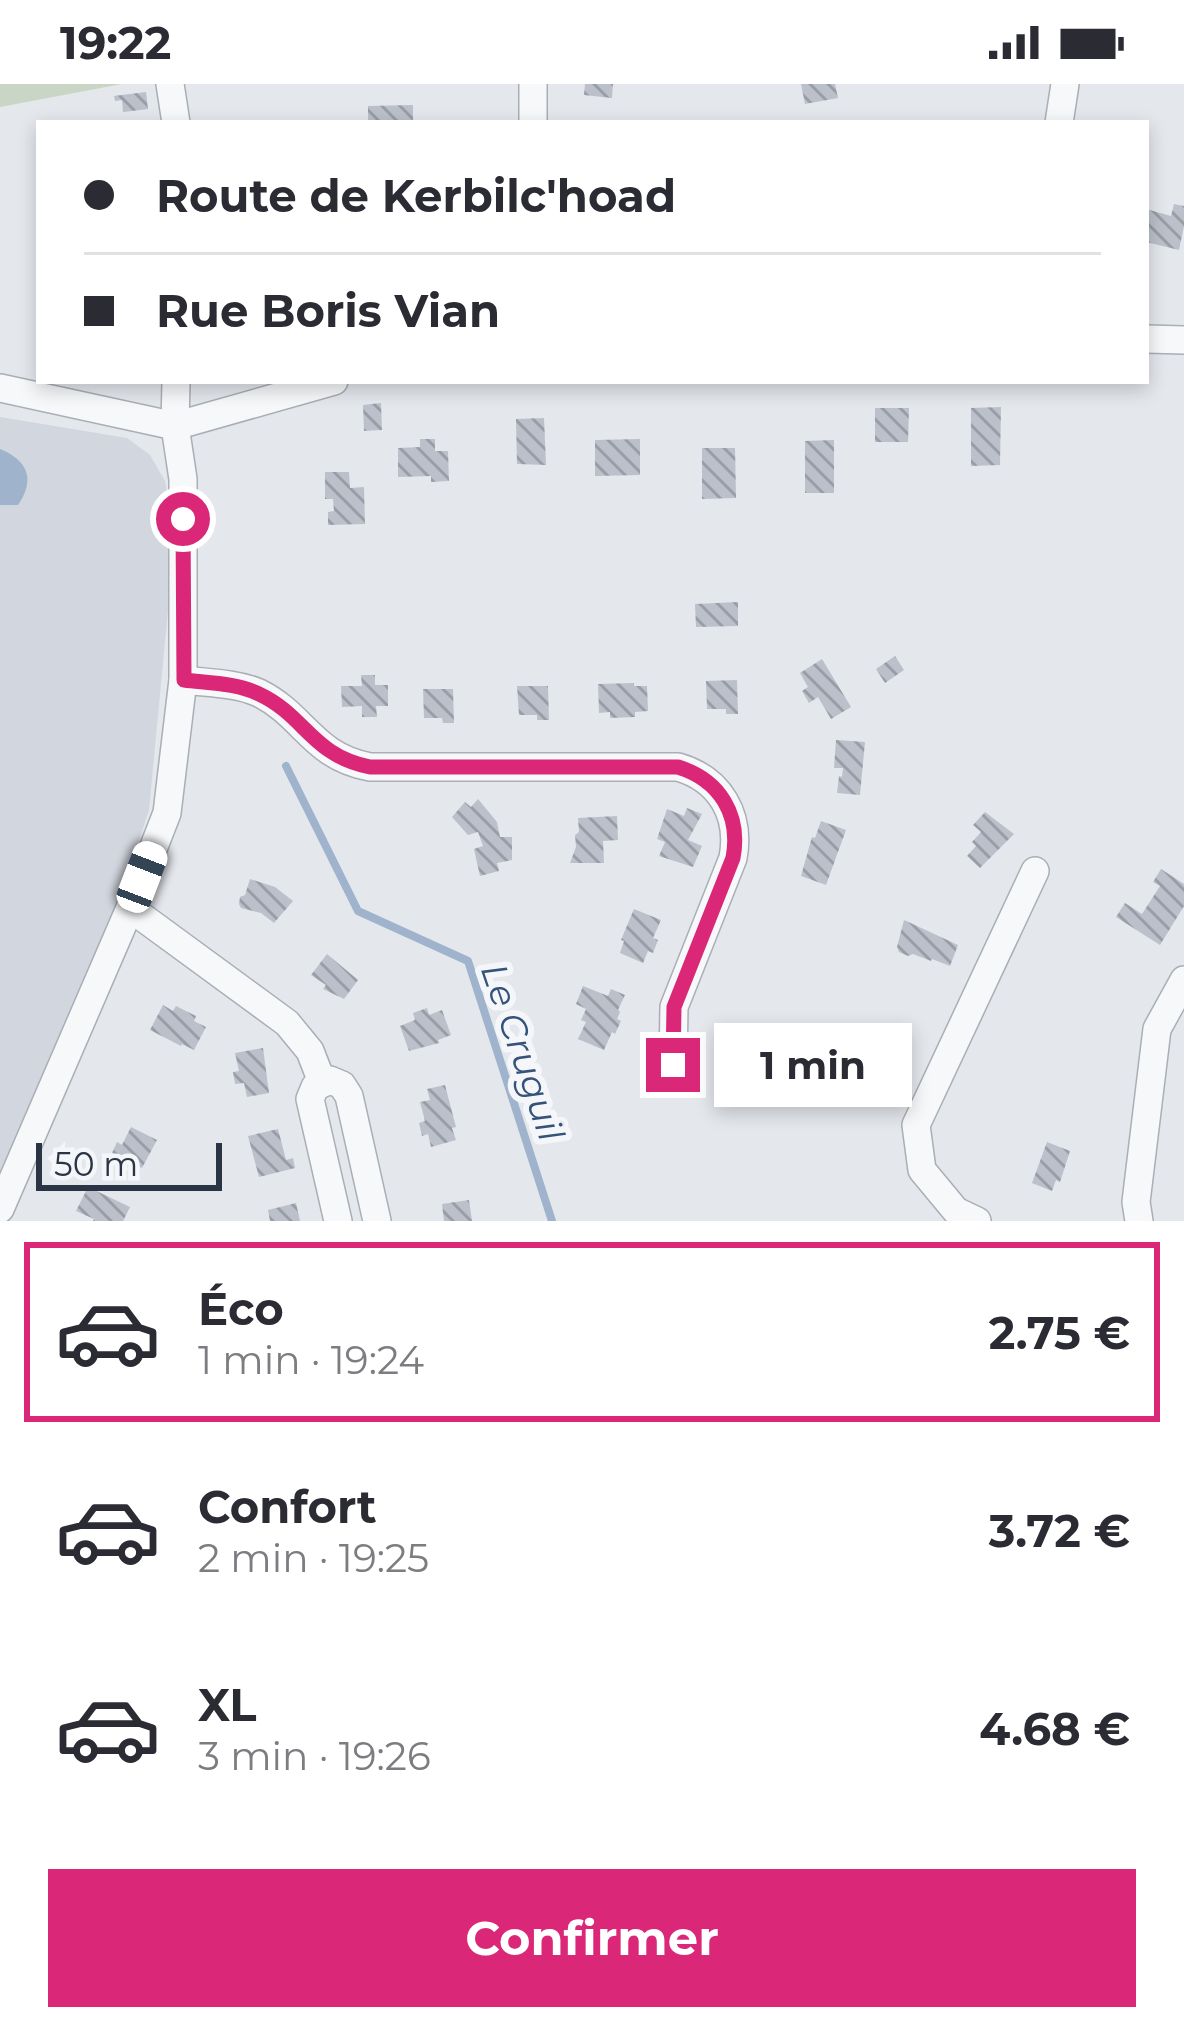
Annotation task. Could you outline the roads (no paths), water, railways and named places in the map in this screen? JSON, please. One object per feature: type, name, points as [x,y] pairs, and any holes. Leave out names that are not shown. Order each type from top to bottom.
[{"type":"street","points":[[170,84],[176,120]]},
{"type":"street","points":[[533,84],[533,120]]},
{"type":"street","points":[[1059,120],[1065,84]]},
{"type":"street","points":[[1149,339],[1184,340]]},
{"type":"street","points":[[0,1209],[167,813],[184,680],[183,479],[176,384]]},
{"type":"street","points":[[0,388],[176,426],[323,384]]},
{"type":"street","points":[[184,680],[254,691],[287,713],[326,751],[370,767],[678,767],[705,779],[732,814],[736,843],[674,1007],[673,1065]]},
{"type":"street","points":[[976,1221],[956,1211],[922,1170],[916,1125],[1035,872]]},
{"type":"street","points":[[130,908],[287,1023],[310,1051],[322,1082]]},
{"type":"street","points":[[1139,1221],[1136,1202],[1157,1029],[1184,980]]},
{"type":"street","points":[[338,1221],[310,1104],[312,1091],[322,1082],[334,1081],[347,1091],[377,1221]]},
{"type":"water","points":[[0,449],[17,459],[26,472],[18,505],[0,505]]},
{"type":"waterway","name":"Le Cruguil","points":[[286,766],[358,911],[468,961],[552,1221]]}]
